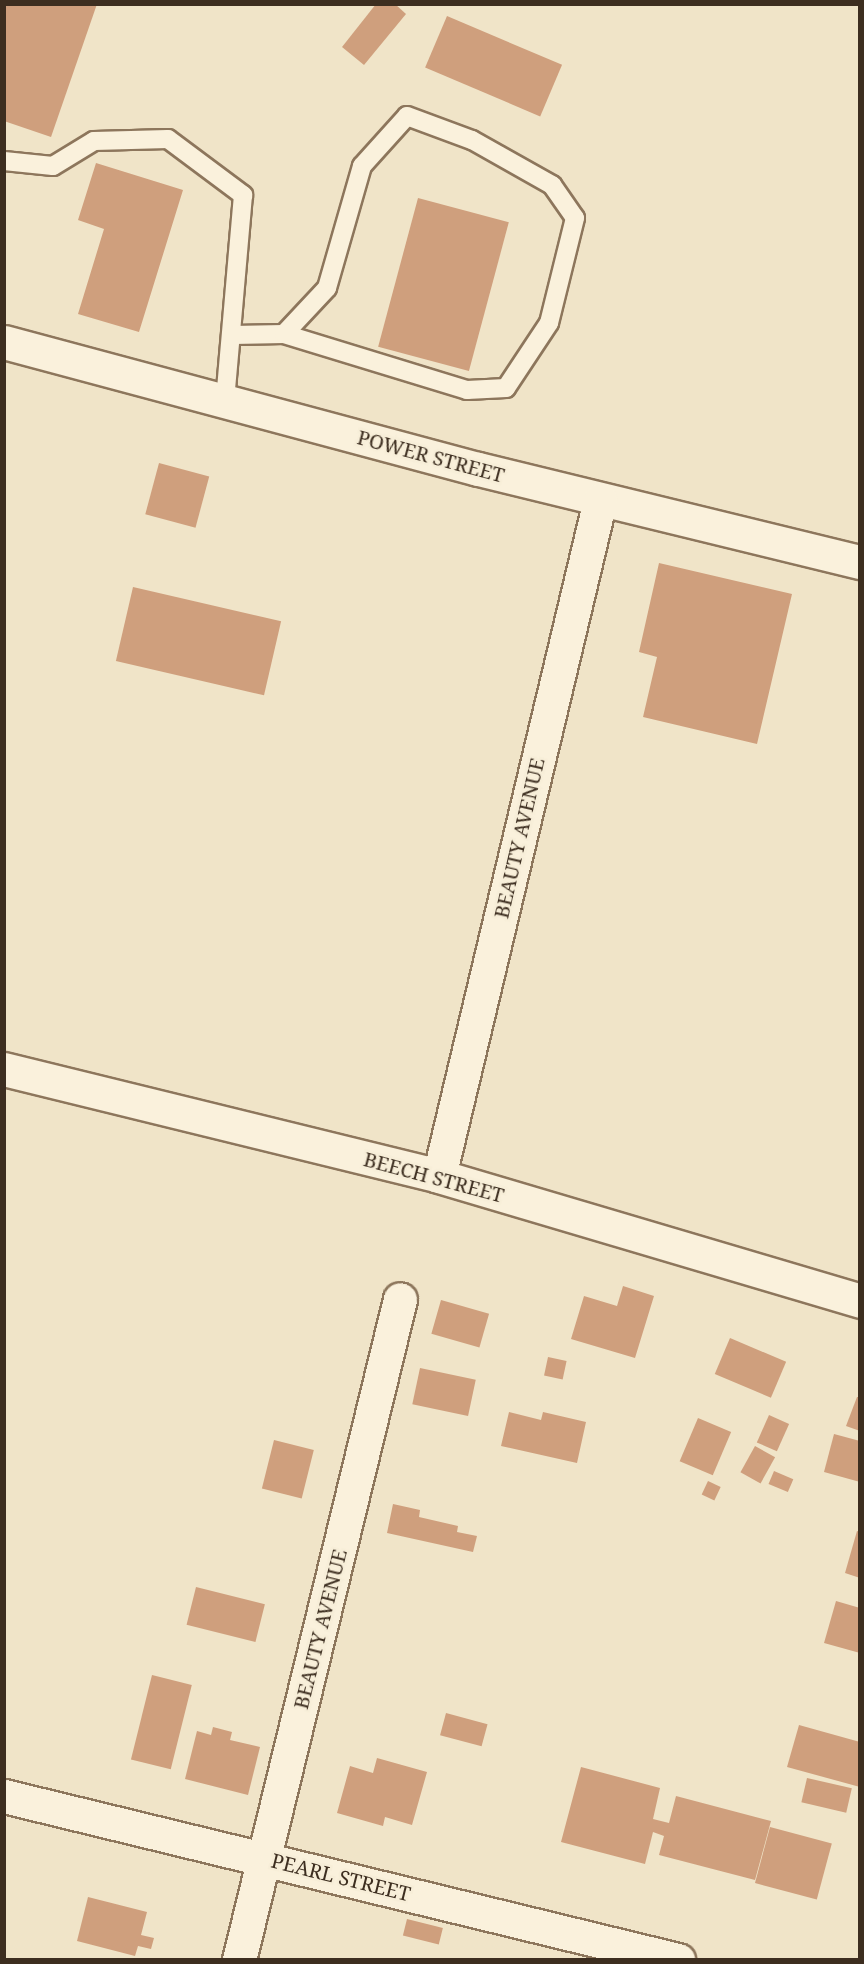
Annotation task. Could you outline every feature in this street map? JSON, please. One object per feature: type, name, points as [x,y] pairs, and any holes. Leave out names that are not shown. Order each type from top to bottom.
[{"type":"street","name":"POWER STREET","points":[[4,342],[600,500],[860,562]]},
{"type":"street","name":"BEAUTY AVENUE","points":[[439,1176],[600,500]]},
{"type":"street","name":"BEECH STREET","points":[[4,1069],[439,1176],[860,1300]]},
{"type":"street","name":"BEAUTY AVENUE","points":[[239,1959],[400,1299]]},
{"type":"street","name":"PEARL STREET","points":[[4,1796],[678,1959]]},
{"type":"lane","points":[[233,335],[284,334],[467,390],[506,388],[549,323],[575,218],[552,185],[472,140],[407,116],[362,166],[327,288],[284,334]]},
{"type":"lane","points":[[4,161],[53,166],[94,141],[168,139],[243,195],[233,335],[225,401]]},
{"type":"building","points":[[4,4],[97,4],[51,137],[4,121]]},
{"type":"building","points":[[376,4],[395,4],[406,14],[364,65],[342,47]]},
{"type":"building","points":[[447,16],[562,65],[540,116],[425,68]]},
{"type":"building","points":[[96,163],[183,190],[139,332],[78,314],[104,229],[78,220]]},
{"type":"building","points":[[418,198],[509,222],[469,371],[378,347]]},
{"type":"building","points":[[159,463],[209,476],[196,528],[145,514]]},
{"type":"building","points":[[659,563],[792,594],[757,744],[643,717],[657,657],[639,652]]},
{"type":"building","points":[[133,587],[281,621],[264,695],[116,661]]},
{"type":"building","points":[[623,1286],[654,1296],[635,1358],[571,1339],[584,1296],[617,1306]]},
{"type":"building","points":[[441,1300],[489,1314],[479,1347],[431,1334]]},
{"type":"building","points":[[730,1338],[786,1362],[771,1398],[715,1374]]},
{"type":"building","points":[[548,1357],[567,1361],[563,1380],[544,1376]]},
{"type":"building","points":[[420,1368],[476,1380],[468,1416],[412,1404]]},
{"type":"building","points":[[857,1397],[860,1397],[860,1431],[846,1426]]},
{"type":"building","points":[[509,1412],[541,1420],[543,1412],[586,1422],[577,1463],[501,1446]]},
{"type":"building","points":[[769,1415],[789,1424],[777,1451],[757,1442]]},
{"type":"building","points":[[698,1418],[731,1432],[713,1475],[680,1461]]},
{"type":"building","points":[[834,1434],[860,1441],[860,1482],[824,1472]]},
{"type":"building","points":[[274,1440],[314,1450],[302,1498],[262,1489]]},
{"type":"building","points":[[755,1446],[775,1457],[761,1483],[740,1472]]},
{"type":"building","points":[[774,1471],[793,1479],[788,1492],[769,1484]]},
{"type":"building","points":[[708,1481],[721,1487],[714,1501],[702,1495]]},
{"type":"building","points":[[393,1504],[420,1510],[419,1517],[458,1526],[457,1532],[477,1536],[473,1552],[387,1533]]},
{"type":"building","points":[[857,1531],[860,1532],[860,1578],[845,1573]]},
{"type":"building","points":[[196,1587],[265,1604],[255,1642],[187,1625]]},
{"type":"building","points":[[836,1601],[860,1608],[860,1653],[824,1643]]},
{"type":"building","points":[[152,1675],[192,1685],[171,1769],[131,1759]]},
{"type":"building","points":[[446,1713],[488,1724],[482,1746],[440,1735]]},
{"type":"building","points":[[799,1725],[860,1742],[860,1787],[787,1767]]},
{"type":"building","points":[[213,1727],[232,1732],[230,1740],[260,1747],[248,1795],[185,1779],[197,1731],[211,1735]]},
{"type":"building","points":[[377,1758],[427,1772],[412,1825],[385,1817],[383,1826],[337,1813],[350,1766],[373,1773]]},
{"type":"building","points":[[581,1767],[660,1788],[653,1819],[669,1823],[676,1796],[771,1821],[755,1880],[659,1855],[664,1836],[653,1832],[645,1864],[561,1842]]},
{"type":"building","points":[[807,1778],[852,1788],[846,1813],[801,1802]]},
{"type":"building","points":[[770,1827],[832,1844],[817,1900],[755,1883]]},
{"type":"building","points":[[88,1897],[147,1912],[141,1935],[154,1938],[151,1949],[138,1946],[135,1956],[77,1941]]},
{"type":"building","points":[[407,1919],[443,1928],[439,1944],[403,1935]]}]
